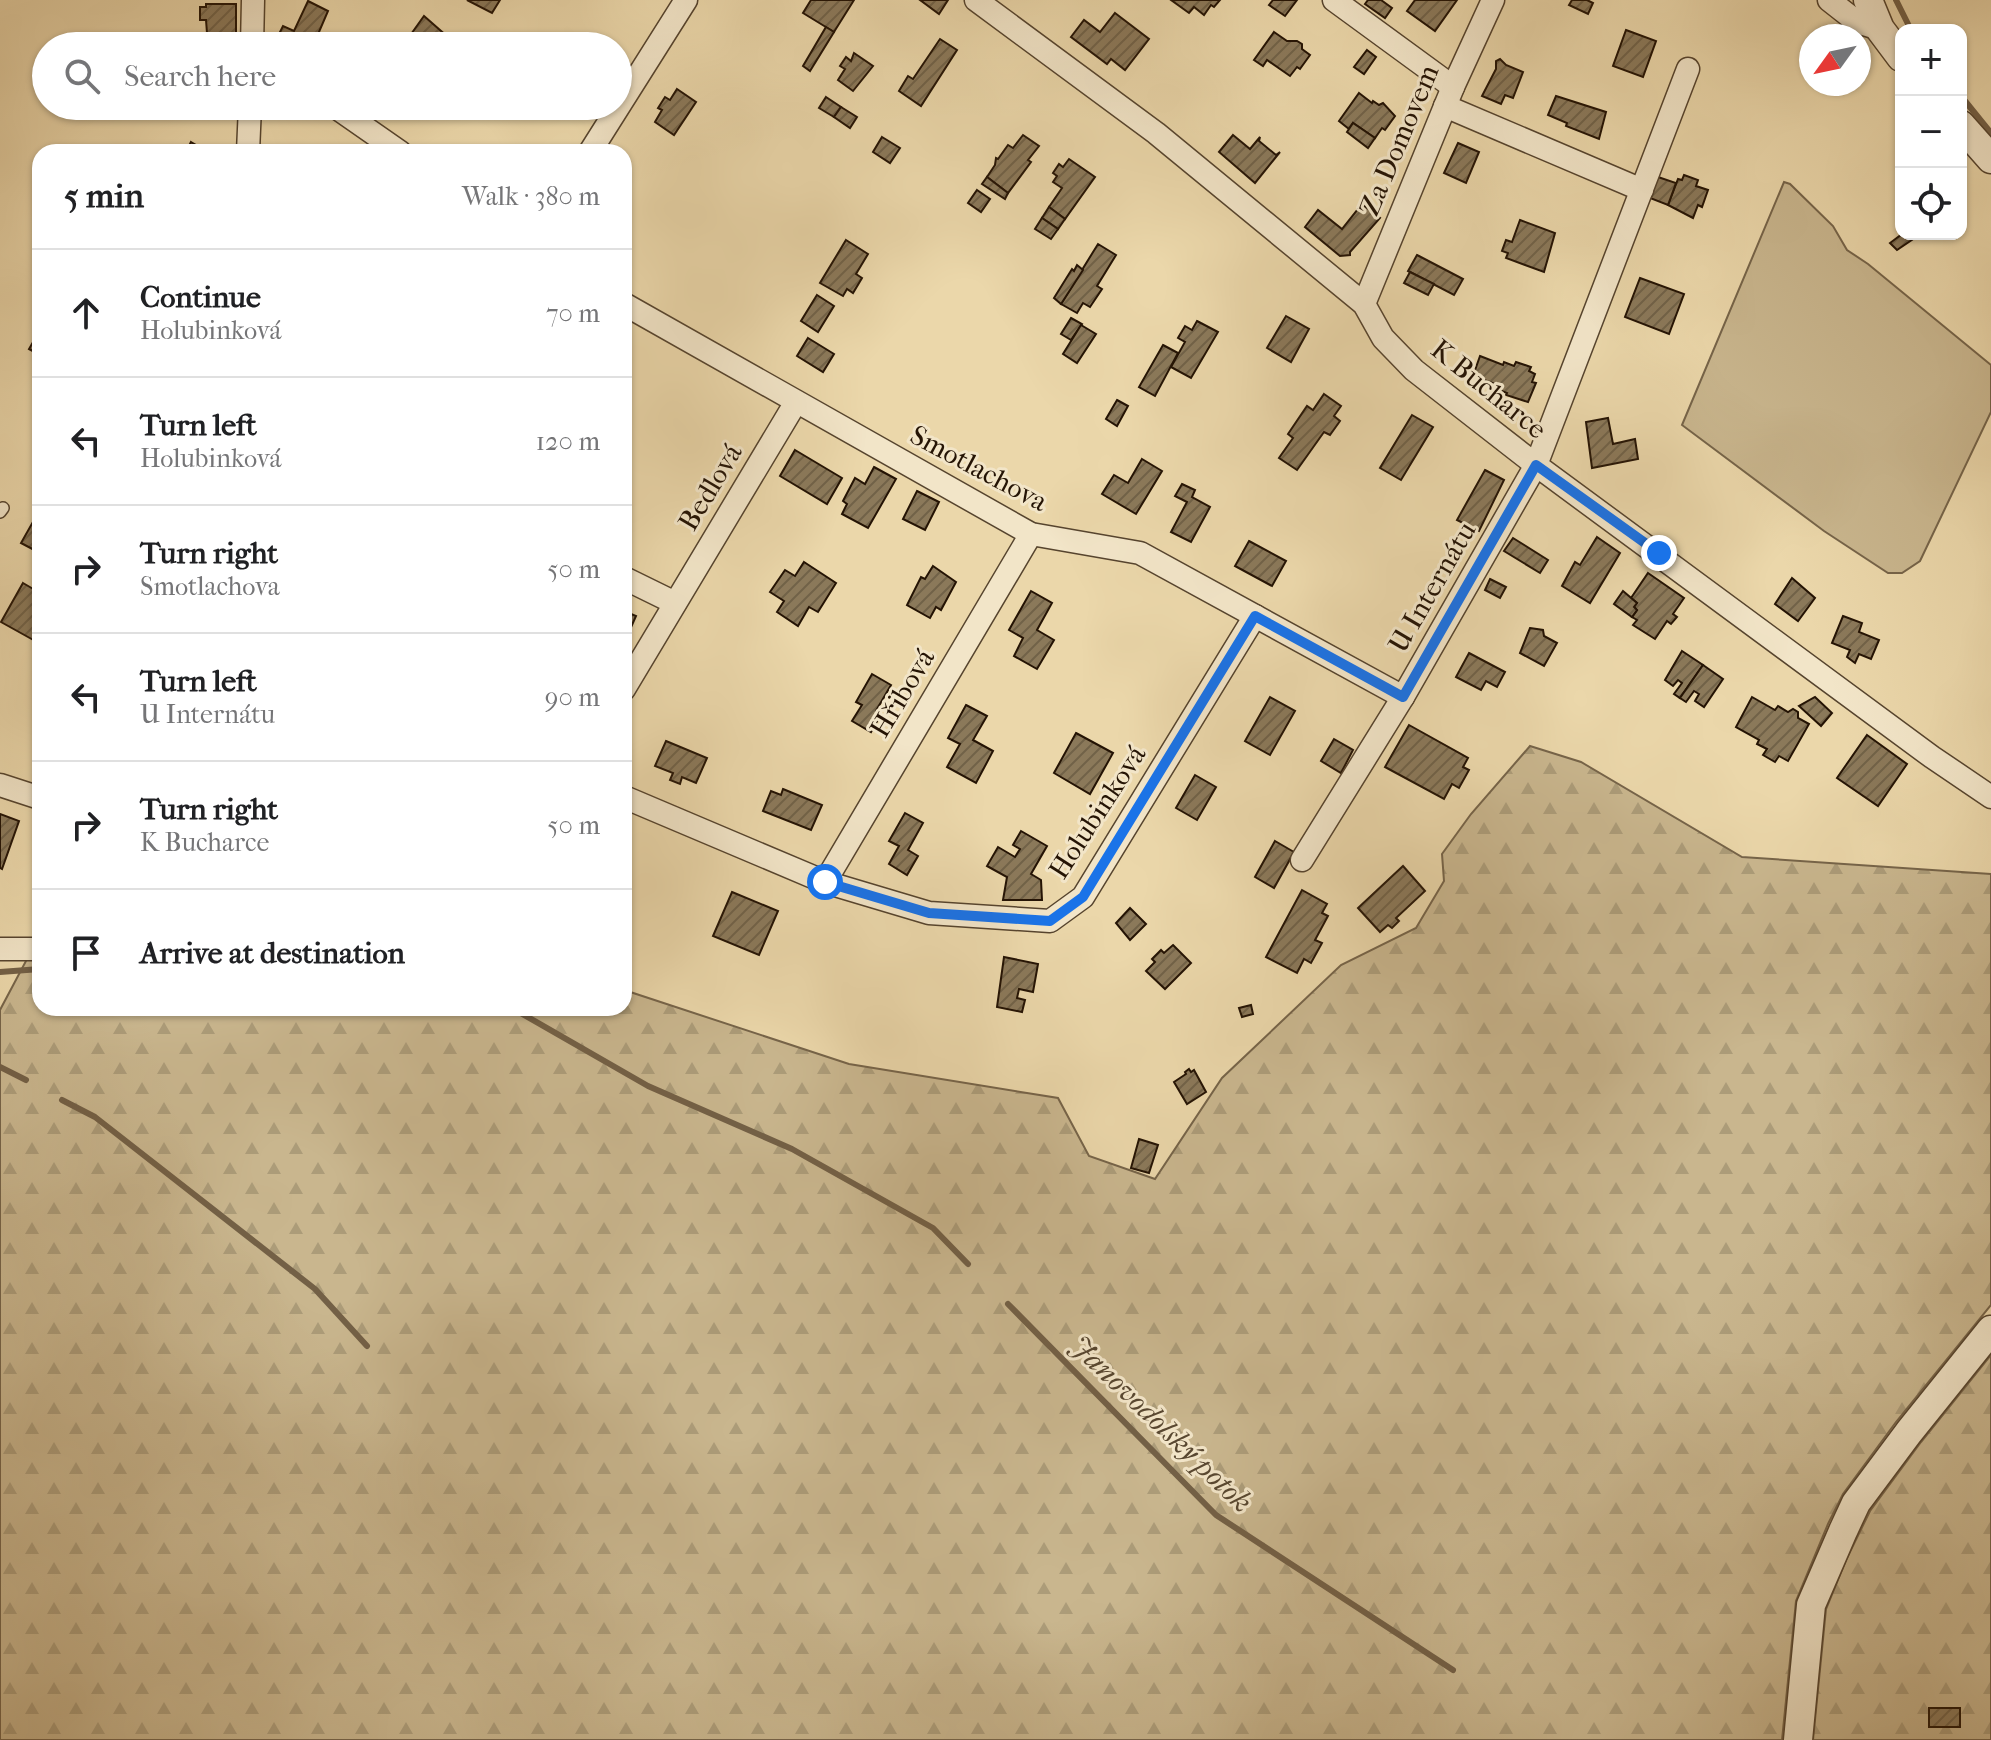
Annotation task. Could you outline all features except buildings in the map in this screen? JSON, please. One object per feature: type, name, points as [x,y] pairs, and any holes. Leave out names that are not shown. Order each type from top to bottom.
[{"type":"street","points":[[252,32],[253,0]]},
{"type":"street","points":[[632,86],[686,0]]},
{"type":"street","name":"K Bucharce","points":[[976,0],[1156,133],[1364,304],[1383,338],[1414,370],[1536,465],[1932,757],[1991,797]]},
{"type":"street","points":[[1334,0],[1449,97],[1642,190]]},
{"type":"street","name":"Za Domovem","points":[[1364,304],[1449,97],[1493,0]]},
{"type":"street","points":[[1829,0],[1857,22],[1880,29]]},
{"type":"street","points":[[1868,0],[1880,29],[1895,49]]},
{"type":"street","name":"U Internátu","points":[[1302,860],[1403,697],[1536,465],[1688,69]]},
{"type":"street","points":[[248,144],[249,120]]},
{"type":"street","points":[[354,120],[389,144]]},
{"type":"street","points":[[595,144],[610,120]]},
{"type":"street","points":[[1967,132],[1991,159]]},
{"type":"street","name":"Smotlachova","points":[[632,309],[1031,534],[1140,553],[1403,697]]},
{"type":"street","name":"Bedlová","points":[[632,676],[796,402]]},
{"type":"street","name":"Hřibová","points":[[825,882],[1031,534]]},
{"type":"street","points":[[632,582],[675,603]]},
{"type":"street","name":"Holubinková","points":[[825,882],[929,913],[1050,921],[1083,897],[1255,616]]},
{"type":"street","points":[[0,785],[32,795]]},
{"type":"street","points":[[632,800],[825,882]]},
{"type":"street","points":[[0,949],[32,949]]},
{"type":"street","points":[[1798,1740],[1811,1605],[1856,1503],[1991,1330]]},
{"type":"green space","points":[[1784,182],[1790,184],[1833,226],[1847,250],[1991,365],[1991,412],[1920,561],[1902,573],[1888,573],[1824,531],[1682,425]]},
{"type":"green space","points":[[1530,746],[1581,762],[1742,857],[1991,874],[1991,1305],[1896,1422],[1843,1494],[1828,1524],[1796,1601],[1782,1740],[0,1740],[0,1010],[27,959],[32,959],[32,1016],[632,1016],[632,993],[849,1064],[1058,1098],[1089,1156],[1155,1179],[1222,1078],[1341,965],[1416,928],[1444,881],[1442,854],[1471,814]]},
{"type":"green space","points":[[1991,1355],[1991,1740],[1813,1740],[1826,1609],[1846,1560],[1870,1511]]},
{"type":"waterway","points":[[1896,0],[1908,24]]},
{"type":"waterway","points":[[1967,103],[1991,133]]},
{"type":"waterway","name":"Janovodolský potok","points":[[0,972],[32,970]]},
{"type":"waterway","name":"Janovodolský potok","points":[[526,1016],[648,1086],[792,1149],[933,1228],[968,1264]]},
{"type":"waterway","points":[[0,1067],[26,1080]]},
{"type":"waterway","points":[[62,1100],[95,1117],[315,1289],[367,1346]]},
{"type":"waterway","name":"Janovodolský potok","points":[[1008,1304],[1216,1515],[1453,1670]]},
{"type":"route","points":[[825,882],[929,913],[1050,921],[1083,897],[1255,616],[1403,697],[1536,465],[1659,553]]}]
